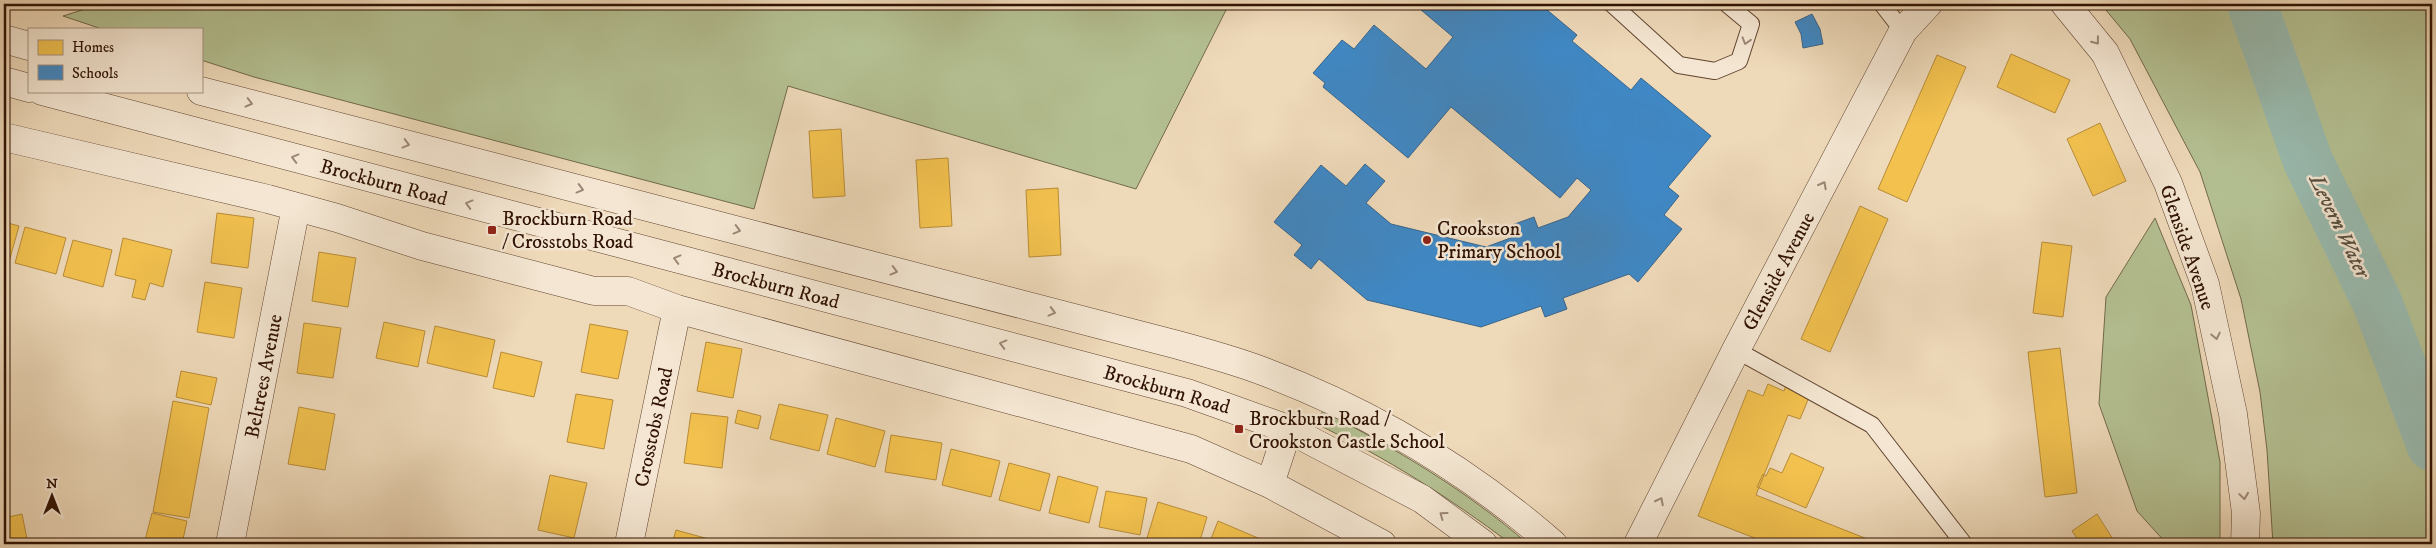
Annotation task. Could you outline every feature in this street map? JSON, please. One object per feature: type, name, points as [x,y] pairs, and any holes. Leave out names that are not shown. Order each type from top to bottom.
[{"type":"street","name":"Glenside Avenue","points":[[1638,544],[1736,350],[1903,31],[1928,4]]},
{"type":"street","name":"Glenside Avenue","points":[[2065,4],[2105,53],[2168,183],[2205,284],[2233,414],[2246,514],[2245,544]]},
{"type":"street","points":[[4,39],[28,46]]},
{"type":"street","points":[[4,81],[28,88]]},
{"type":"street","points":[[202,91],[1178,345],[1264,372],[1307,389],[1395,432],[1447,463],[1489,492],[1552,544]]},
{"type":"street","name":"Brockburn Road","points":[[46,92],[1187,393],[1288,429],[1422,499],[1482,544]]},
{"type":"street","points":[[4,137],[296,207],[422,246],[594,291],[628,291],[677,309],[1191,449],[1270,484],[1382,544]]},
{"type":"street","points":[[496,211],[507,170]]},
{"type":"street","name":"Beltrees Avenue","points":[[230,544],[296,207]]},
{"type":"street","name":"Crosstobs Road","points":[[629,544],[677,309]]},
{"type":"street","points":[[1270,484],[1288,429],[1307,389]]},
{"type":"lane","points":[[1612,4],[1678,65],[1714,71],[1739,61],[1751,24],[1727,4]]},
{"type":"lane","points":[[1882,4],[1903,31]]},
{"type":"lane","points":[[1736,350],[1872,425],[1964,544]]},
{"type":"green space","points":[[101,4],[1229,4],[1136,189],[788,86],[754,209],[254,77],[202,60],[202,28],[99,28],[63,16]]},
{"type":"green space","points":[[2101,4],[2432,4],[2432,544],[2273,544],[2267,450],[2260,392],[2241,299],[2200,172],[2130,39]]},
{"type":"green space","points":[[2155,218],[2191,305],[2220,462],[2220,544],[2167,544],[2137,511],[2099,404],[2106,297]]},
{"type":"green space","points":[[1323,411],[1430,471],[1480,506],[1528,544],[1511,544],[1417,479],[1368,450],[1317,424],[1317,419]]},
{"type":"building: Homes","points":[[2011,54],[2070,80],[2055,113],[1997,87]]},
{"type":"building: Homes","points":[[1937,55],[1966,67],[1907,202],[1878,189]]},
{"type":"building: Homes","points":[[2100,123],[2126,181],[2093,196],[2067,139]]},
{"type":"building: Homes","points":[[841,129],[845,196],[813,198],[809,131]]},
{"type":"building: Homes","points":[[948,158],[952,226],[920,228],[916,160]]},
{"type":"building: Homes","points":[[1058,188],[1061,255],[1029,257],[1026,190]]},
{"type":"building: Homes","points":[[1860,206],[1888,219],[1830,352],[1801,339]]},
{"type":"building: Homes","points":[[217,213],[254,218],[248,268],[211,263]]},
{"type":"building: Homes","points":[[4,222],[19,226],[9,262],[4,261]]},
{"type":"building: Homes","points":[[25,227],[66,238],[56,274],[15,263]]},
{"type":"building: Homes","points":[[123,238],[172,250],[163,287],[150,283],[145,300],[132,297],[136,280],[115,275]]},
{"type":"building: Homes","points":[[73,240],[112,250],[103,287],[63,276]]},
{"type":"building: Homes","points":[[2042,242],[2072,246],[2063,317],[2033,313]]},
{"type":"building: Homes","points":[[319,252],[356,258],[348,307],[312,301]]},
{"type":"building: Homes","points":[[205,282],[242,288],[234,338],[197,332]]},
{"type":"building: Homes","points":[[384,322],[425,331],[418,367],[376,358]]},
{"type":"building: Homes","points":[[304,323],[341,328],[333,378],[297,373]]},
{"type":"building: Homes","points":[[590,324],[628,331],[618,379],[581,372]]},
{"type":"building: Homes","points":[[435,326],[495,340],[487,377],[427,363]]},
{"type":"building: Homes","points":[[706,342],[742,349],[733,398],[697,391]]},
{"type":"building: Homes","points":[[2060,348],[2077,493],[2045,497],[2028,352]]},
{"type":"building: Homes","points":[[501,352],[542,362],[534,397],[493,388]]},
{"type":"building: Homes","points":[[181,371],[217,378],[211,405],[176,397]]},
{"type":"building: Homes","points":[[1768,384],[1784,391],[1786,385],[1810,395],[1800,419],[1788,415],[1756,495],[1880,544],[1770,544],[1698,516],[1748,390],[1763,396]]},
{"type":"building: Homes","points":[[576,394],[613,400],[604,449],[567,442]]},
{"type":"building: Homes","points":[[173,401],[209,408],[189,518],[153,512]]},
{"type":"building: Homes","points":[[779,404],[828,415],[819,451],[770,439]]},
{"type":"building: Homes","points":[[299,407],[335,414],[325,470],[288,464]]},
{"type":"building: Homes","points":[[738,410],[761,416],[758,429],[735,423]]},
{"type":"building: Homes","points":[[691,413],[728,417],[722,468],[684,463]]},
{"type":"building: Homes","points":[[836,418],[885,431],[875,467],[827,454]]},
{"type":"building: Homes","points":[[891,435],[942,443],[936,480],[885,472]]},
{"type":"building: Homes","points":[[951,449],[1000,461],[991,497],[942,485]]},
{"type":"building: Homes","points":[[1791,453],[1824,468],[1806,508],[1757,487],[1763,474],[1766,476],[1770,468],[1782,473]]},
{"type":"building: Homes","points":[[1009,463],[1050,474],[1040,511],[999,500]]},
{"type":"building: Homes","points":[[550,475],[587,483],[574,538],[538,530]]},
{"type":"building: Homes","points":[[1058,476],[1098,487],[1089,523],[1049,513]]},
{"type":"building: Homes","points":[[1106,491],[1147,498],[1140,535],[1099,527]]},
{"type":"building: Homes","points":[[1158,502],[1207,517],[1199,544],[1167,544],[1147,538]]},
{"type":"building: Homes","points":[[152,513],[187,521],[182,544],[144,544]]},
{"type":"building: Homes","points":[[22,514],[28,544],[4,544],[4,518]]},
{"type":"building: Homes","points":[[2097,514],[2116,544],[2081,544],[2072,531]]},
{"type":"building: Homes","points":[[1218,521],[1265,541],[1264,544],[1209,544]]},
{"type":"building: Homes","points":[[676,530],[723,543],[723,544],[672,544]]},
{"type":"building: Schools","points":[[1414,4],[1540,4],[1577,35],[1572,41],[1631,90],[1641,78],[1711,136],[1668,187],[1679,196],[1664,215],[1682,229],[1638,282],[1629,274],[1563,298],[1567,309],[1545,317],[1541,306],[1481,327],[1367,300],[1319,259],[1311,269],[1294,255],[1302,245],[1274,222],[1321,165],[1346,186],[1365,164],[1385,181],[1366,203],[1391,224],[1486,247],[1516,236],[1512,225],[1534,217],[1538,228],[1568,217],[1591,190],[1577,178],[1560,198],[1451,107],[1408,158],[1323,87],[1325,83],[1313,73],[1342,40],[1354,49],[1374,25],[1426,69],[1453,37]]},
{"type":"building: Schools","points":[[1812,14],[1820,29],[1823,44],[1803,48],[1801,34],[1795,22]]},
{"type":"waterway","name":"Levern Water","points":[[2252,4],[2308,161],[2377,302],[2432,446]]},
{"type":"place","name":"Brockburn Road / Crosstobs Road","points":[[492,230]]},
{"type":"place","name":"Crookston Primary School","points":[[1427,240]]},
{"type":"place","name":"Brockburn Road / Crookston Castle School","points":[[1239,429]]}]
